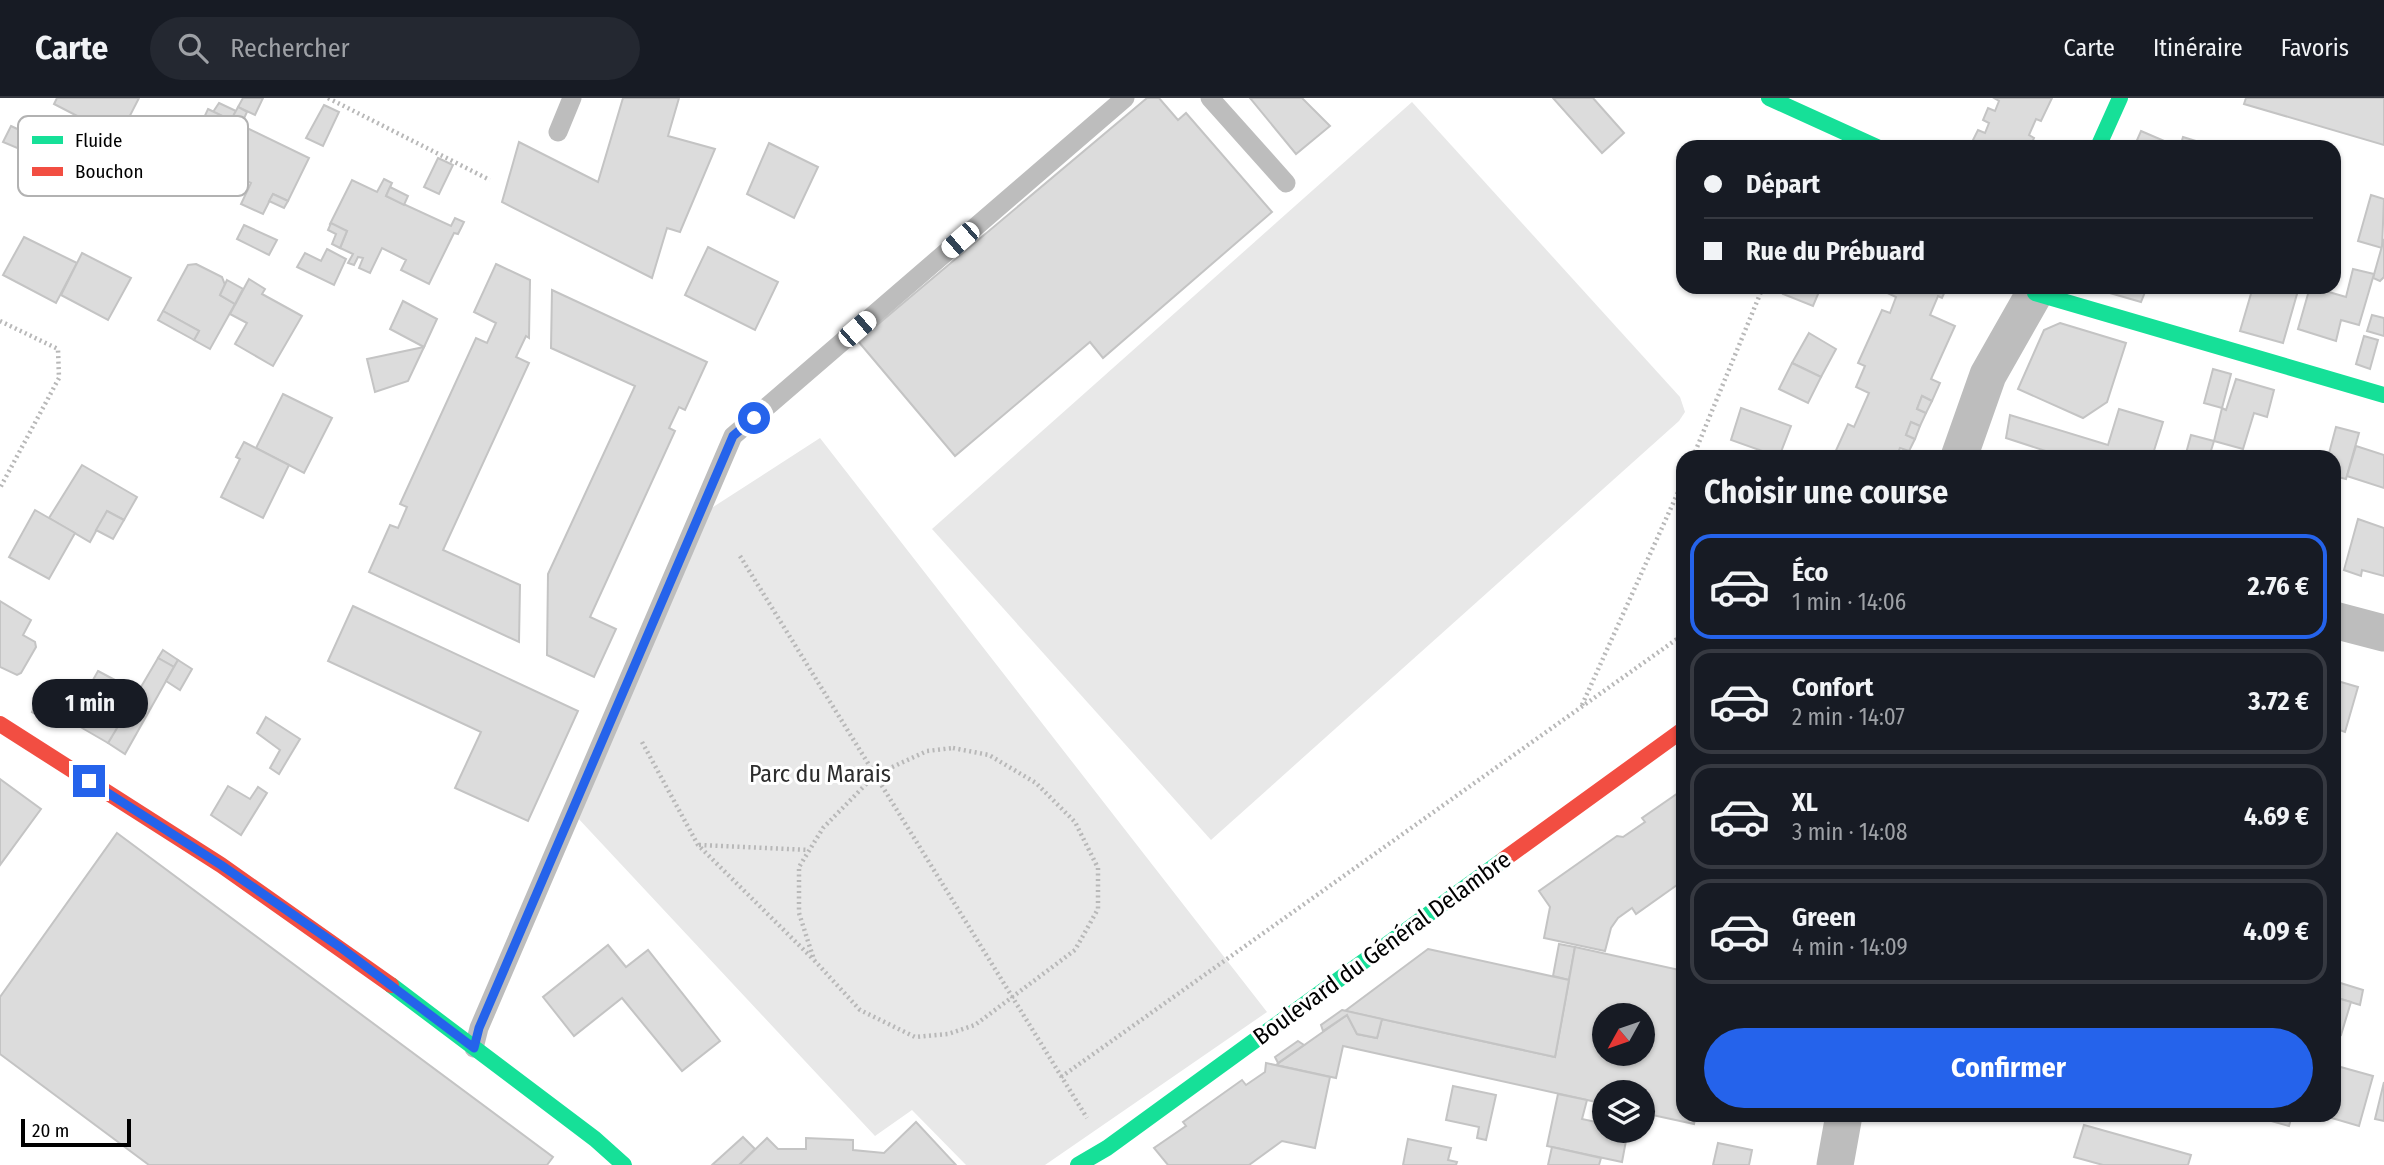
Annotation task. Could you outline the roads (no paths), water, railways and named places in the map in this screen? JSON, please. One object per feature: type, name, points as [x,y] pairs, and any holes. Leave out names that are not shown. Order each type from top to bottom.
[{"type":"street","points":[[1769,98],[1862,140]]},
{"type":"street","points":[[2101,140],[2120,98]]},
{"type":"street","points":[[1961,450],[1988,375],[2035,294]]},
{"type":"street","points":[[2050,294],[2384,395]]},
{"type":"street","points":[[2341,622],[2384,634]]},
{"type":"street","points":[[0,724],[221,865],[340,947],[624,1165]]},
{"type":"street","name":"Boulevard du Général Delambre","points":[[1078,1165],[1107,1148],[1676,735]]},
{"type":"street","points":[[1835,1165],[1843,1122]]},
{"type":"lane","points":[[558,132],[572,98]]},
{"type":"lane","points":[[474,1048],[479,1028],[733,436],[1125,98]]},
{"type":"lane","points":[[1210,98],[1286,183]]},
{"type":"park label","name":"Parc du Marais","points":[[820,774]]}]
